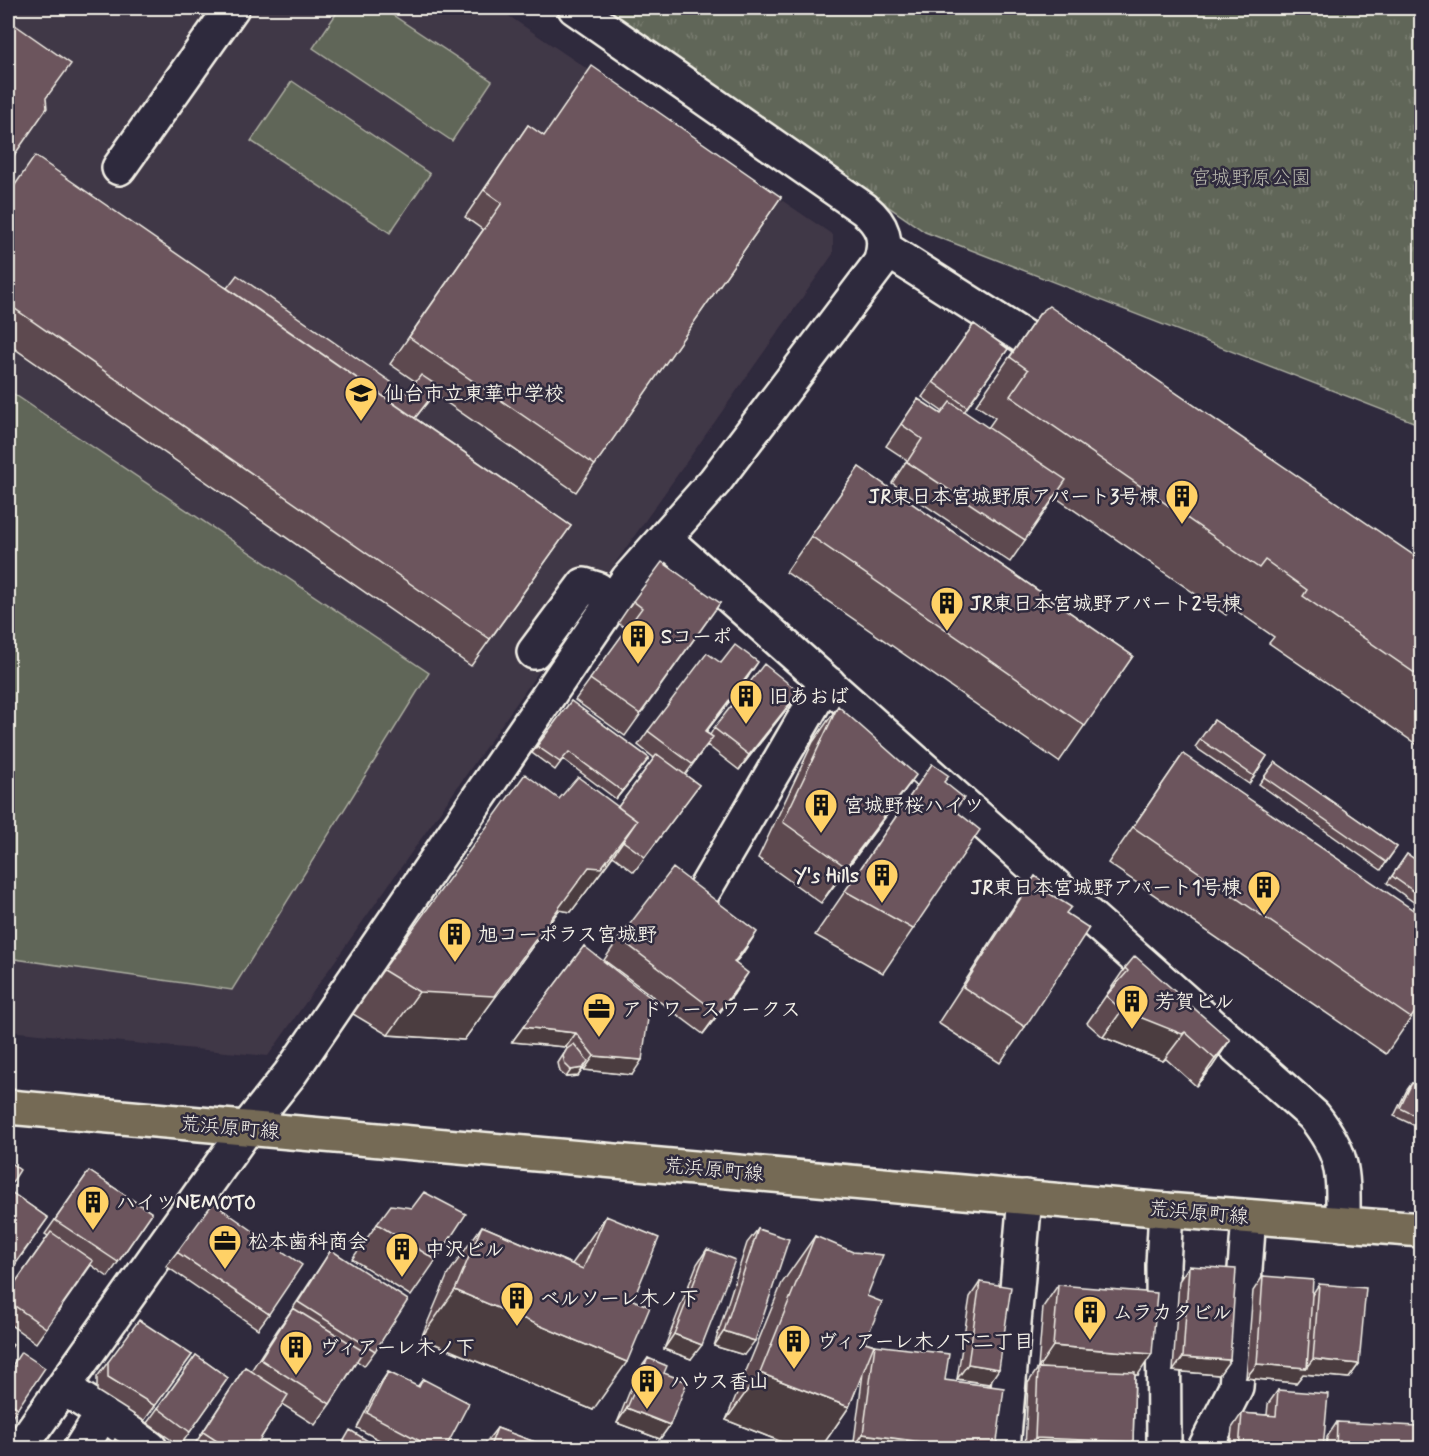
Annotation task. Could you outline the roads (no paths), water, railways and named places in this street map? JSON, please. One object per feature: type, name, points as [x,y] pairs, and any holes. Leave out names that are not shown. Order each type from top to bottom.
[{"type":"main road","name":"荒浜原町線","points":[[8,1107],[1166,1210],[1422,1230]]},
{"type":"street","points":[[119,168],[232,8]]},
{"type":"street","points":[[20,1449],[247,1128],[290,1074],[628,579],[715,481],[880,263],[884,248],[882,231],[875,219],[864,209],[575,8]]},
{"type":"street","points":[[884,248],[1083,375]]},
{"type":"street","points":[[665,539],[1314,1116],[1328,1134],[1340,1162],[1343,1179],[1343,1224]]},
{"type":"street","points":[[534,652],[584,585],[597,589],[614,601]]},
{"type":"street","points":[[702,894],[817,697],[828,684]]},
{"type":"street","points":[[1003,1449],[1025,1197]]},
{"type":"street","points":[[1164,1449],[1163,1265],[1166,1210]]},
{"type":"street","points":[[1205,1449],[1236,1387],[1249,1217]]},
{"type":"street","points":[[64,1388],[103,1413],[150,1449]]},
{"type":"street","points":[[81,1449],[103,1413]]},
{"type":"place","name":"仙台市立東華中学校","points":[[361,422]]},
{"type":"place","name":"JR東日本宮城野原アパート3号棟","points":[[1182,525]]},
{"type":"place","name":"JR東日本宮城野アパート2号棟","points":[[947,632]]},
{"type":"place","name":"Sコーポ","points":[[638,665]]},
{"type":"place","name":"旧あおば","points":[[746,725]]},
{"type":"place","name":"宮城野桜ハイツ","points":[[821,834]]},
{"type":"place","name":"Y's Hills","points":[[882,904]]},
{"type":"place","name":"JR東日本宮城野アパート1号棟","points":[[1264,916]]},
{"type":"place","name":"旭コーポラス宮城野","points":[[455,963]]},
{"type":"place","name":"芳賀ビル","points":[[1132,1030]]},
{"type":"place","name":"アドワースワークス","points":[[599,1038]]},
{"type":"place","name":"ハイツNEMOTO","points":[[93,1231]]},
{"type":"place","name":"松本歯科商会","points":[[225,1270]]},
{"type":"place","name":"中沢ビル","points":[[402,1278]]},
{"type":"place","name":"ベルソーレ木ノ下","points":[[517,1327]]},
{"type":"place","name":"ムラカタビル","points":[[1090,1341]]},
{"type":"place","name":"ヴィアーレ木ノ下二丁目","points":[[794,1370]]},
{"type":"place","name":"ヴィアーレ木ノ下","points":[[296,1376]]},
{"type":"place","name":"ハウス香山","points":[[647,1410]]},
{"type":"park label","name":"宮城野原公園","points":[[1251,177]]}]
